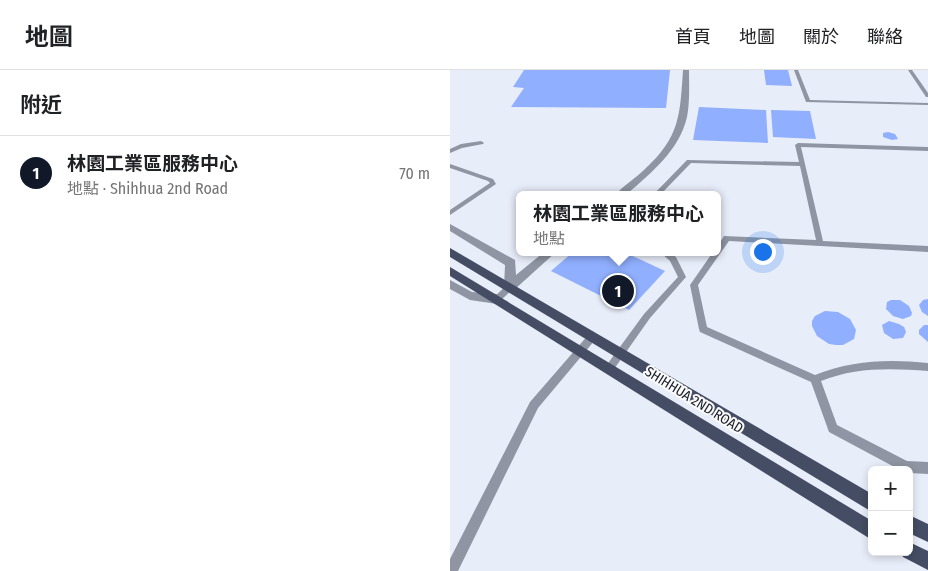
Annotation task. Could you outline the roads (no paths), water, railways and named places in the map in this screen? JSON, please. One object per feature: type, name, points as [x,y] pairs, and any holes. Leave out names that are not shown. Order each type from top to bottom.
[{"type":"main road","name":"SHIHHUA 2ND ROAD","points":[[450,252],[868,502]]},
{"type":"main road","name":"SHIHHUA 2ND ROAD","points":[[450,271],[581,350],[660,403],[868,530]]},
{"type":"main road","points":[[913,526],[928,533]]},
{"type":"main road","points":[[913,553],[928,561]]},
{"type":"street","points":[[625,191],[659,162],[677,135],[683,116],[686,70]]},
{"type":"street","points":[[450,227],[511,263],[510,287]]},
{"type":"street","points":[[510,287],[546,256]]},
{"type":"street","points":[[450,284],[470,296],[497,299]]},
{"type":"lane","points":[[796,70],[808,101],[928,104]]},
{"type":"lane","points":[[910,70],[928,96]]},
{"type":"lane","points":[[450,152],[461,146],[480,143]]},
{"type":"lane","points":[[820,244],[798,145],[928,150]]},
{"type":"lane","points":[[660,191],[689,161],[801,164]]},
{"type":"lane","points":[[450,166],[491,180],[492,184],[450,213]]},
{"type":"lane","points":[[721,247],[727,238],[928,249]]},
{"type":"lane","points":[[669,256],[673,259],[682,276],[694,285],[703,329],[815,379],[833,428],[906,467],[928,468]]},
{"type":"lane","points":[[694,285],[714,256]]},
{"type":"lane","points":[[609,369],[647,316],[682,276]]},
{"type":"lane","points":[[497,299],[510,287]]},
{"type":"lane","points":[[451,571],[534,405],[592,337]]},
{"type":"lane","points":[[815,379],[833,371],[866,364],[928,367]]},
{"type":"place","name":"林園工業區服務中心","points":[[618,291]]}]
